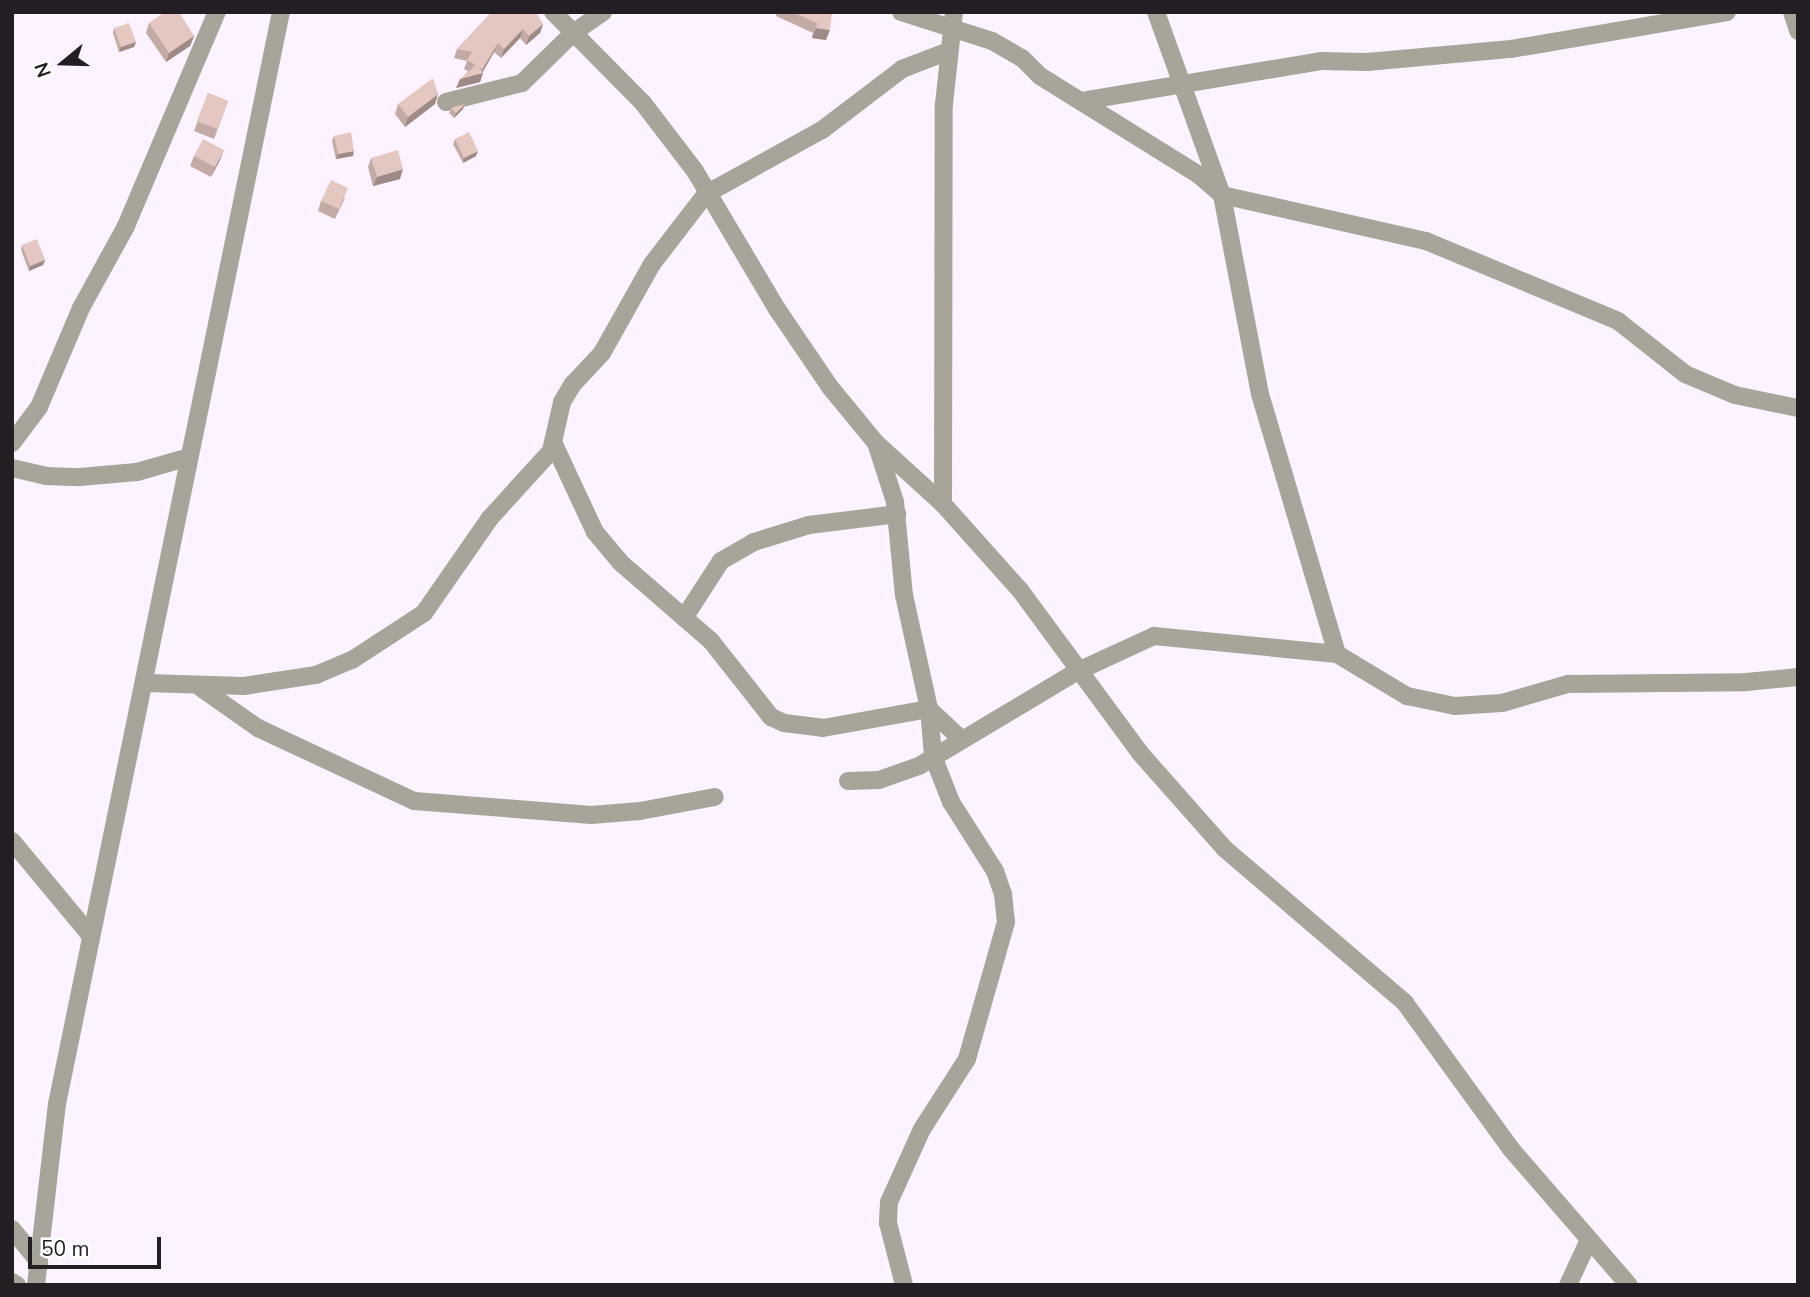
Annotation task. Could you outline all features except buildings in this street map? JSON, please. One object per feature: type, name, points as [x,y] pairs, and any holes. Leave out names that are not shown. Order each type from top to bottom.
[{"type":"street","points":[[12,443],[40,407],[81,308],[126,226],[217,12]]},
{"type":"street","points":[[36,1285],[57,1104],[90,935],[146,683],[189,457],[281,12]]},
{"type":"street","points":[[553,12],[643,103],[695,171],[706,194],[830,387],[876,443],[943,504],[1020,590],[1078,671],[1225,849],[1405,1003],[1511,1149],[1629,1285]]},
{"type":"street","points":[[446,102],[522,83],[573,33],[603,12]]},
{"type":"street","points":[[901,12],[952,19],[992,41],[1082,102],[1199,175],[1222,195],[1426,241],[1618,321],[1685,374],[1735,395],[1798,408]]},
{"type":"street","points":[[1156,12],[1222,195],[1260,394],[1337,654]]},
{"type":"street","points":[[1082,102],[1321,61],[1367,62],[1511,49],[1727,12]]},
{"type":"street","points":[[1792,12],[1798,31]]},
{"type":"street","points":[[943,504],[946,52],[952,19]]},
{"type":"street","points":[[146,683],[201,688],[316,675],[352,660],[424,612],[490,518],[551,451],[562,402],[573,384],[602,353],[652,264],[706,194],[822,130],[902,69],[946,52]]},
{"type":"street","points":[[553,442],[596,532],[621,563],[711,641],[771,717],[784,723],[823,728],[929,709]]},
{"type":"street","points":[[876,443],[897,514],[904,595],[929,709],[933,756],[951,802],[995,871],[1003,894],[1006,922],[967,1059],[922,1129],[889,1202],[888,1223],[904,1285]]},
{"type":"street","points":[[12,468],[46,477],[80,477],[137,472],[189,457]]},
{"type":"street","points":[[684,618],[721,561],[754,542],[809,525],[897,514]]},
{"type":"street","points":[[848,781],[879,780],[933,756],[1078,671],[1154,636],[1337,654],[1407,696],[1455,706],[1502,704],[1568,684],[1746,682],[1798,677]]},
{"type":"street","points":[[201,688],[258,728],[414,802],[591,815],[640,811],[715,797]]},
{"type":"street","points":[[929,709],[960,738]]},
{"type":"street","points":[[12,841],[90,935]]},
{"type":"street","points":[[12,1229],[39,1262]]},
{"type":"street","points":[[1568,1285],[1589,1240]]},
{"type":"street","points":[[12,1282],[17,1285]]}]
